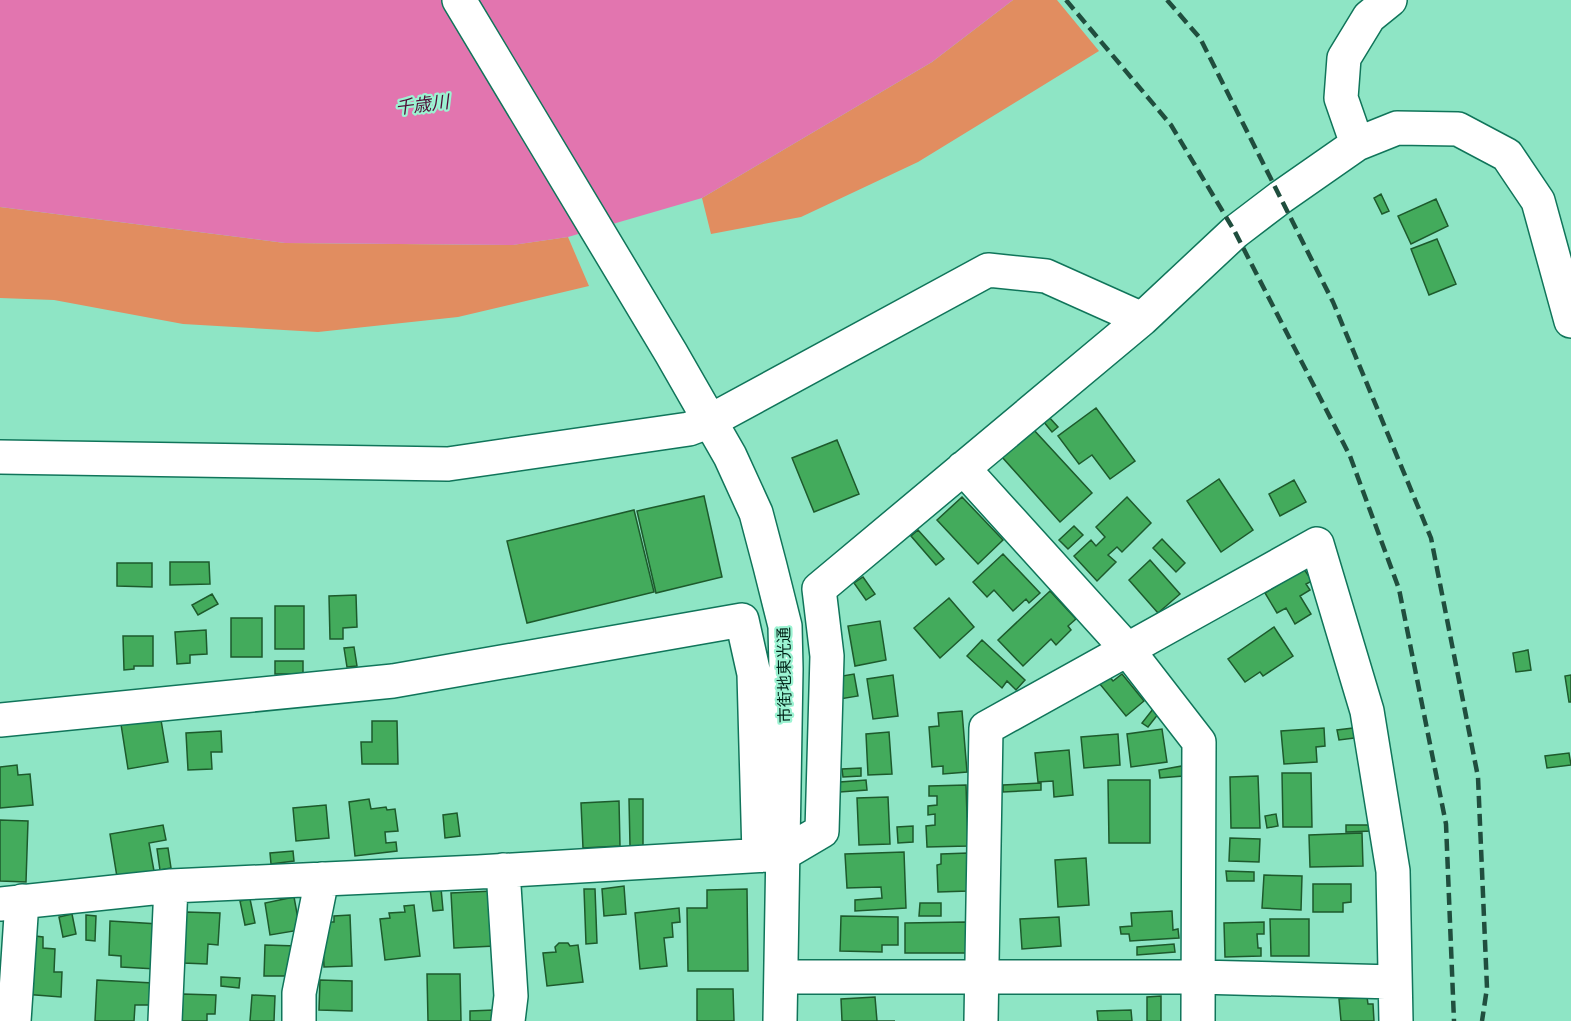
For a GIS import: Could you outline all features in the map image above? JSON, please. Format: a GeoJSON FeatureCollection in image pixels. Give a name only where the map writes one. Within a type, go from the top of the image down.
{"type":"FeatureCollection","features":[{"type":"Feature","properties":{"kind":"street","name":"市街地東光通"},"geometry":{"type":"LineString","coordinates":[[459,0],[671,353],[730,456],[756,513],[785,626],[771,855],[781,977],[780,1021]]}},
{"type":"Feature","properties":{"kind":"street"},"geometry":{"type":"LineString","coordinates":[[1357,144],[1341,98],[1344,58],[1369,17],[1390,0]]}},
{"type":"Feature","properties":{"kind":"street"},"geometry":{"type":"LineString","coordinates":[[14,1021],[11,902],[171,886],[771,855],[822,831],[827,656],[819,589],[1142,319],[1235,232],[1357,144],[1396,128],[1458,129],[1507,155],[1538,201],[1571,321]]}},
{"type":"Feature","properties":{"kind":"street"},"geometry":{"type":"LineString","coordinates":[[0,457],[448,464],[689,429],[710,421],[988,270],[1046,276],[1142,319]]}},
{"type":"Feature","properties":{"kind":"street"},"geometry":{"type":"LineString","coordinates":[[963,468],[1127,649],[1199,742],[1198,1021]]}},
{"type":"Feature","properties":{"kind":"street"},"geometry":{"type":"LineString","coordinates":[[981,1021],[986,728],[1317,544],[1367,711],[1393,871],[1396,1021]]}},
{"type":"Feature","properties":{"kind":"street"},"geometry":{"type":"LineString","coordinates":[[0,720],[393,681],[742,620],[754,674],[771,855]]}},
{"type":"Feature","properties":{"kind":"street"},"geometry":{"type":"LineString","coordinates":[[503,870],[511,996],[508,1021]]}},
{"type":"Feature","properties":{"kind":"street"},"geometry":{"type":"LineString","coordinates":[[298,1021],[299,993],[322,879]]}},
{"type":"Feature","properties":{"kind":"street"},"geometry":{"type":"LineString","coordinates":[[165,1021],[171,886]]}},
{"type":"Feature","properties":{"kind":"street"},"geometry":{"type":"LineString","coordinates":[[781,977],[1198,977],[1395,982]]}},
{"type":"Feature","properties":{"kind":"shaded area"},"geometry":{"type":"Polygon","coordinates":[[[1013,0],[1057,0],[1099,51],[918,162],[801,217],[711,234],[702,198],[932,62],[1013,0]]]}},
{"type":"Feature","properties":{"kind":"shaded area"},"geometry":{"type":"Polygon","coordinates":[[[0,207],[285,243],[512,245],[568,237],[589,286],[458,317],[318,332],[183,324],[54,300],[0,298],[0,207]]]}},
{"type":"Feature","properties":{"kind":"water","name":"千歳川"},"geometry":{"type":"Polygon","coordinates":[[[0,0],[1013,0],[932,62],[702,198],[568,237],[513,245],[285,243],[0,207],[0,0]]]}},
{"type":"Feature","properties":{"kind":"building"},"geometry":{"type":"Polygon","coordinates":[[[1381,194],[1389,211],[1382,214],[1374,198],[1381,194]]]}},
{"type":"Feature","properties":{"kind":"building"},"geometry":{"type":"Polygon","coordinates":[[[1436,199],[1448,226],[1411,244],[1398,216],[1436,199]]]}},
{"type":"Feature","properties":{"kind":"building"},"geometry":{"type":"Polygon","coordinates":[[[1437,239],[1456,284],[1429,295],[1411,249],[1437,239]]]}},
{"type":"Feature","properties":{"kind":"building"},"geometry":{"type":"Polygon","coordinates":[[[1096,408],[1135,461],[1110,479],[1092,455],[1079,464],[1058,436],[1096,408]]]}},
{"type":"Feature","properties":{"kind":"building"},"geometry":{"type":"Polygon","coordinates":[[[1048,416],[1058,427],[1052,432],[1043,421],[1048,416]]]}},
{"type":"Feature","properties":{"kind":"building"},"geometry":{"type":"Polygon","coordinates":[[[1033,429],[1092,493],[1060,522],[1002,457],[1033,429]]]}},
{"type":"Feature","properties":{"kind":"building"},"geometry":{"type":"Polygon","coordinates":[[[837,440],[859,494],[814,512],[792,458],[837,440]]]}},
{"type":"Feature","properties":{"kind":"building"},"geometry":{"type":"Polygon","coordinates":[[[1219,479],[1253,530],[1221,552],[1187,501],[1219,479]]]}},
{"type":"Feature","properties":{"kind":"building"},"geometry":{"type":"Polygon","coordinates":[[[1294,480],[1306,502],[1280,516],[1269,494],[1294,480]]]}},
{"type":"Feature","properties":{"kind":"building"},"geometry":{"type":"Polygon","coordinates":[[[704,496],[722,577],[656,593],[637,511],[704,496]]]}},
{"type":"Feature","properties":{"kind":"building"},"geometry":{"type":"Polygon","coordinates":[[[962,497],[1003,540],[978,564],[937,520],[962,497]]]}},
{"type":"Feature","properties":{"kind":"building"},"geometry":{"type":"Polygon","coordinates":[[[1127,497],[1151,523],[1122,552],[1117,547],[1108,555],[1116,562],[1097,581],[1074,556],[1091,540],[1096,546],[1105,537],[1096,527],[1127,497]]]}},
{"type":"Feature","properties":{"kind":"building"},"geometry":{"type":"Polygon","coordinates":[[[634,510],[654,592],[527,623],[507,541],[634,510]]]}},
{"type":"Feature","properties":{"kind":"building"},"geometry":{"type":"Polygon","coordinates":[[[1074,526],[1083,535],[1068,549],[1059,540],[1074,526]]]}},
{"type":"Feature","properties":{"kind":"building"},"geometry":{"type":"Polygon","coordinates":[[[918,530],[944,559],[936,565],[911,536],[918,530]]]}},
{"type":"Feature","properties":{"kind":"building"},"geometry":{"type":"Polygon","coordinates":[[[1162,539],[1185,563],[1176,572],[1153,548],[1162,539]]]}},
{"type":"Feature","properties":{"kind":"building"},"geometry":{"type":"Polygon","coordinates":[[[1003,554],[1040,593],[1029,603],[1026,599],[1013,611],[994,590],[987,597],[973,582],[1003,554]]]}},
{"type":"Feature","properties":{"kind":"building"},"geometry":{"type":"Polygon","coordinates":[[[1150,560],[1180,594],[1158,613],[1129,580],[1150,560]]]}},
{"type":"Feature","properties":{"kind":"building"},"geometry":{"type":"Polygon","coordinates":[[[170,562],[209,562],[210,584],[170,585],[170,562]]]}},
{"type":"Feature","properties":{"kind":"building"},"geometry":{"type":"Polygon","coordinates":[[[117,563],[152,563],[152,587],[117,586],[117,563]]]}},
{"type":"Feature","properties":{"kind":"building"},"geometry":{"type":"Polygon","coordinates":[[[1304,569],[1312,581],[1306,584],[1310,590],[1300,596],[1311,614],[1295,624],[1286,608],[1277,613],[1265,593],[1304,569]]]}},
{"type":"Feature","properties":{"kind":"building"},"geometry":{"type":"Polygon","coordinates":[[[863,577],[875,594],[866,600],[854,583],[863,577]]]}},
{"type":"Feature","properties":{"kind":"building"},"geometry":{"type":"Polygon","coordinates":[[[1050,591],[1076,619],[1068,626],[1071,630],[1056,645],[1051,639],[1023,666],[998,640],[1050,591]]]}},
{"type":"Feature","properties":{"kind":"building"},"geometry":{"type":"Polygon","coordinates":[[[212,594],[218,604],[198,615],[192,605],[212,594]]]}},
{"type":"Feature","properties":{"kind":"building"},"geometry":{"type":"Polygon","coordinates":[[[356,595],[357,627],[343,628],[343,639],[330,639],[329,596],[356,595]]]}},
{"type":"Feature","properties":{"kind":"building"},"geometry":{"type":"Polygon","coordinates":[[[949,598],[974,627],[940,658],[914,628],[949,598]]]}},
{"type":"Feature","properties":{"kind":"building"},"geometry":{"type":"Polygon","coordinates":[[[275,606],[304,606],[304,649],[275,649],[275,606]]]}},
{"type":"Feature","properties":{"kind":"building"},"geometry":{"type":"Polygon","coordinates":[[[231,618],[262,618],[262,657],[231,657],[231,618]]]}},
{"type":"Feature","properties":{"kind":"building"},"geometry":{"type":"Polygon","coordinates":[[[880,621],[886,660],[855,666],[848,626],[880,621]]]}},
{"type":"Feature","properties":{"kind":"building"},"geometry":{"type":"Polygon","coordinates":[[[1274,627],[1293,656],[1263,676],[1260,672],[1245,682],[1228,659],[1274,627]]]}},
{"type":"Feature","properties":{"kind":"building"},"geometry":{"type":"Polygon","coordinates":[[[206,630],[207,654],[190,655],[190,663],[177,664],[175,632],[206,630]]]}},
{"type":"Feature","properties":{"kind":"building"},"geometry":{"type":"Polygon","coordinates":[[[123,636],[153,636],[153,666],[134,666],[134,669],[124,670],[123,636]]]}},
{"type":"Feature","properties":{"kind":"building"},"geometry":{"type":"Polygon","coordinates":[[[982,640],[1025,680],[1016,690],[1007,681],[1002,688],[967,656],[982,640]]]}},
{"type":"Feature","properties":{"kind":"building"},"geometry":{"type":"Polygon","coordinates":[[[354,647],[357,666],[347,667],[344,648],[354,647]]]}},
{"type":"Feature","properties":{"kind":"building"},"geometry":{"type":"Polygon","coordinates":[[[1528,650],[1531,670],[1516,672],[1513,653],[1528,650]]]}},
{"type":"Feature","properties":{"kind":"building"},"geometry":{"type":"Polygon","coordinates":[[[275,661],[303,661],[303,674],[275,674],[275,661]]]}},
{"type":"Feature","properties":{"kind":"building"},"geometry":{"type":"Polygon","coordinates":[[[854,674],[858,696],[840,699],[836,677],[854,674]]]}},
{"type":"Feature","properties":{"kind":"building"},"geometry":{"type":"Polygon","coordinates":[[[1122,674],[1144,701],[1126,716],[1099,683],[1109,676],[1113,681],[1122,674]]]}},
{"type":"Feature","properties":{"kind":"building"},"geometry":{"type":"Polygon","coordinates":[[[893,675],[898,716],[873,719],[867,679],[893,675]]]}},
{"type":"Feature","properties":{"kind":"building"},"geometry":{"type":"Polygon","coordinates":[[[1571,675],[1571,702],[1569,702],[1565,676],[1571,675]]]}},
{"type":"Feature","properties":{"kind":"building"},"geometry":{"type":"Polygon","coordinates":[[[1153,709],[1159,713],[1148,727],[1142,723],[1153,709]]]}},
{"type":"Feature","properties":{"kind":"building"},"geometry":{"type":"Polygon","coordinates":[[[962,711],[967,772],[943,774],[943,766],[932,767],[929,727],[939,726],[938,713],[962,711]]]}},
{"type":"Feature","properties":{"kind":"building"},"geometry":{"type":"Polygon","coordinates":[[[140,715],[142,723],[161,720],[168,762],[128,769],[120,718],[140,715]]]}},
{"type":"Feature","properties":{"kind":"building"},"geometry":{"type":"Polygon","coordinates":[[[372,721],[397,721],[398,764],[362,764],[361,742],[372,742],[372,721]]]}},
{"type":"Feature","properties":{"kind":"building"},"geometry":{"type":"Polygon","coordinates":[[[1361,727],[1362,737],[1339,740],[1337,730],[1361,727]]]}},
{"type":"Feature","properties":{"kind":"building"},"geometry":{"type":"Polygon","coordinates":[[[1324,728],[1325,746],[1316,747],[1317,762],[1284,764],[1281,731],[1324,728]]]}},
{"type":"Feature","properties":{"kind":"building"},"geometry":{"type":"Polygon","coordinates":[[[1162,729],[1167,762],[1131,767],[1127,734],[1162,729]]]}},
{"type":"Feature","properties":{"kind":"building"},"geometry":{"type":"Polygon","coordinates":[[[221,731],[222,752],[211,752],[212,769],[188,770],[186,733],[221,731]]]}},
{"type":"Feature","properties":{"kind":"building"},"geometry":{"type":"Polygon","coordinates":[[[889,732],[892,774],[868,775],[866,734],[889,732]]]}},
{"type":"Feature","properties":{"kind":"building"},"geometry":{"type":"Polygon","coordinates":[[[1118,734],[1120,765],[1084,768],[1081,737],[1118,734]]]}},
{"type":"Feature","properties":{"kind":"building"},"geometry":{"type":"Polygon","coordinates":[[[1069,750],[1073,795],[1054,797],[1053,781],[1038,782],[1035,753],[1069,750]]]}},
{"type":"Feature","properties":{"kind":"building"},"geometry":{"type":"Polygon","coordinates":[[[1569,753],[1571,765],[1547,768],[1545,756],[1569,753]]]}},
{"type":"Feature","properties":{"kind":"building"},"geometry":{"type":"Polygon","coordinates":[[[17,765],[18,775],[30,774],[33,805],[0,808],[0,767],[17,765]]]}},
{"type":"Feature","properties":{"kind":"building"},"geometry":{"type":"Polygon","coordinates":[[[1182,766],[1183,776],[1160,778],[1159,770],[1182,766]]]}},
{"type":"Feature","properties":{"kind":"building"},"geometry":{"type":"Polygon","coordinates":[[[861,768],[861,776],[843,777],[842,769],[861,768]]]}},
{"type":"Feature","properties":{"kind":"building"},"geometry":{"type":"Polygon","coordinates":[[[1282,773],[1311,773],[1312,827],[1283,827],[1282,773]]]}},
{"type":"Feature","properties":{"kind":"building"},"geometry":{"type":"Polygon","coordinates":[[[1258,776],[1260,828],[1231,828],[1230,777],[1258,776]]]}},
{"type":"Feature","properties":{"kind":"building"},"geometry":{"type":"Polygon","coordinates":[[[866,780],[867,790],[840,792],[840,782],[866,780]]]}},
{"type":"Feature","properties":{"kind":"building"},"geometry":{"type":"Polygon","coordinates":[[[1108,780],[1150,780],[1150,843],[1109,843],[1108,780]]]}},
{"type":"Feature","properties":{"kind":"building"},"geometry":{"type":"Polygon","coordinates":[[[1041,783],[1041,790],[1003,792],[1003,785],[1041,783]]]}},
{"type":"Feature","properties":{"kind":"building"},"geometry":{"type":"Polygon","coordinates":[[[966,785],[968,846],[927,847],[926,826],[935,825],[935,814],[928,815],[928,806],[937,805],[937,796],[929,796],[929,786],[966,785]]]}},
{"type":"Feature","properties":{"kind":"building"},"geometry":{"type":"Polygon","coordinates":[[[888,797],[890,844],[859,845],[857,798],[888,797]]]}},
{"type":"Feature","properties":{"kind":"building"},"geometry":{"type":"Polygon","coordinates":[[[369,799],[371,809],[386,807],[387,810],[395,809],[398,831],[385,832],[386,843],[396,842],[397,851],[355,856],[349,802],[369,799]]]}},
{"type":"Feature","properties":{"kind":"building"},"geometry":{"type":"Polygon","coordinates":[[[629,799],[643,799],[643,846],[630,846],[629,799]]]}},
{"type":"Feature","properties":{"kind":"building"},"geometry":{"type":"Polygon","coordinates":[[[619,801],[620,846],[583,848],[581,803],[619,801]]]}},
{"type":"Feature","properties":{"kind":"building"},"geometry":{"type":"Polygon","coordinates":[[[326,805],[329,838],[296,841],[293,808],[326,805]]]}},
{"type":"Feature","properties":{"kind":"building"},"geometry":{"type":"Polygon","coordinates":[[[457,813],[460,836],[445,838],[443,815],[457,813]]]}},
{"type":"Feature","properties":{"kind":"building"},"geometry":{"type":"Polygon","coordinates":[[[1276,814],[1278,826],[1267,828],[1265,816],[1276,814]]]}},
{"type":"Feature","properties":{"kind":"building"},"geometry":{"type":"Polygon","coordinates":[[[0,820],[28,821],[26,882],[0,881],[0,820]]]}},
{"type":"Feature","properties":{"kind":"building"},"geometry":{"type":"Polygon","coordinates":[[[163,825],[166,840],[149,843],[154,871],[117,877],[110,834],[163,825]]]}},
{"type":"Feature","properties":{"kind":"building"},"geometry":{"type":"Polygon","coordinates":[[[1346,825],[1372,825],[1372,831],[1346,832],[1346,825]]]}},
{"type":"Feature","properties":{"kind":"building"},"geometry":{"type":"Polygon","coordinates":[[[913,826],[913,842],[898,843],[897,827],[913,826]]]}},
{"type":"Feature","properties":{"kind":"building"},"geometry":{"type":"Polygon","coordinates":[[[1362,833],[1363,866],[1310,867],[1309,835],[1362,833]]]}},
{"type":"Feature","properties":{"kind":"building"},"geometry":{"type":"Polygon","coordinates":[[[1230,838],[1260,839],[1259,862],[1229,861],[1230,838]]]}},
{"type":"Feature","properties":{"kind":"building"},"geometry":{"type":"Polygon","coordinates":[[[168,848],[171,868],[160,870],[157,849],[168,848]]]}},
{"type":"Feature","properties":{"kind":"building"},"geometry":{"type":"Polygon","coordinates":[[[293,851],[294,861],[271,864],[270,853],[293,851]]]}},
{"type":"Feature","properties":{"kind":"building"},"geometry":{"type":"Polygon","coordinates":[[[904,852],[906,908],[855,911],[855,900],[882,898],[881,887],[847,888],[845,854],[904,852]]]}},
{"type":"Feature","properties":{"kind":"building"},"geometry":{"type":"Polygon","coordinates":[[[968,853],[969,891],[938,892],[937,865],[941,864],[941,854],[968,853]]]}},
{"type":"Feature","properties":{"kind":"building"},"geometry":{"type":"Polygon","coordinates":[[[1086,858],[1089,905],[1058,907],[1055,860],[1086,858]]]}},
{"type":"Feature","properties":{"kind":"building"},"geometry":{"type":"Polygon","coordinates":[[[1226,871],[1254,872],[1254,881],[1227,881],[1226,871]]]}},
{"type":"Feature","properties":{"kind":"building"},"geometry":{"type":"Polygon","coordinates":[[[1264,875],[1302,876],[1301,910],[1262,908],[1264,875]]]}},
{"type":"Feature","properties":{"kind":"building"},"geometry":{"type":"Polygon","coordinates":[[[1313,884],[1351,884],[1351,902],[1343,903],[1343,912],[1313,912],[1313,884]]]}},
{"type":"Feature","properties":{"kind":"building"},"geometry":{"type":"Polygon","coordinates":[[[624,886],[626,914],[604,916],[602,889],[624,886]]]}},
{"type":"Feature","properties":{"kind":"building"},"geometry":{"type":"Polygon","coordinates":[[[441,888],[443,910],[433,911],[430,889],[441,888]]]}},
{"type":"Feature","properties":{"kind":"building"},"geometry":{"type":"Polygon","coordinates":[[[584,889],[595,889],[597,943],[586,944],[584,889]]]}},
{"type":"Feature","properties":{"kind":"building"},"geometry":{"type":"Polygon","coordinates":[[[747,889],[748,971],[688,971],[687,908],[707,908],[707,890],[747,889]]]}},
{"type":"Feature","properties":{"kind":"building"},"geometry":{"type":"Polygon","coordinates":[[[493,891],[495,946],[454,948],[451,893],[493,891]]]}},
{"type":"Feature","properties":{"kind":"building"},"geometry":{"type":"Polygon","coordinates":[[[294,897],[300,930],[270,935],[265,903],[294,897]]]}},
{"type":"Feature","properties":{"kind":"building"},"geometry":{"type":"Polygon","coordinates":[[[250,899],[255,923],[245,925],[240,901],[250,899]]]}},
{"type":"Feature","properties":{"kind":"building"},"geometry":{"type":"Polygon","coordinates":[[[920,903],[941,903],[941,916],[919,916],[920,903]]]}},
{"type":"Feature","properties":{"kind":"building"},"geometry":{"type":"Polygon","coordinates":[[[414,905],[420,956],[385,960],[380,919],[390,918],[389,913],[405,912],[404,906],[414,905]]]}},
{"type":"Feature","properties":{"kind":"building"},"geometry":{"type":"Polygon","coordinates":[[[679,908],[680,922],[672,923],[673,937],[664,938],[667,966],[640,969],[635,913],[679,908]]]}},
{"type":"Feature","properties":{"kind":"building"},"geometry":{"type":"Polygon","coordinates":[[[1172,911],[1173,930],[1178,929],[1179,938],[1130,941],[1129,934],[1121,934],[1120,927],[1132,926],[1131,913],[1172,911]]]}},
{"type":"Feature","properties":{"kind":"building"},"geometry":{"type":"Polygon","coordinates":[[[186,912],[220,913],[218,945],[208,944],[207,964],[183,963],[186,912]]]}},
{"type":"Feature","properties":{"kind":"building"},"geometry":{"type":"Polygon","coordinates":[[[72,914],[76,934],[63,937],[59,917],[72,914]]]}},
{"type":"Feature","properties":{"kind":"building"},"geometry":{"type":"Polygon","coordinates":[[[86,915],[96,916],[95,941],[86,940],[86,915]]]}},
{"type":"Feature","properties":{"kind":"building"},"geometry":{"type":"Polygon","coordinates":[[[350,915],[352,966],[324,967],[322,922],[334,922],[334,916],[350,915]]]}},
{"type":"Feature","properties":{"kind":"building"},"geometry":{"type":"Polygon","coordinates":[[[841,916],[898,917],[898,945],[882,945],[882,952],[840,951],[841,916]]]}},
{"type":"Feature","properties":{"kind":"building"},"geometry":{"type":"Polygon","coordinates":[[[1059,917],[1061,946],[1022,949],[1020,919],[1059,917]]]}},
{"type":"Feature","properties":{"kind":"building"},"geometry":{"type":"Polygon","coordinates":[[[1270,919],[1309,919],[1309,956],[1271,956],[1270,919]]]}},
{"type":"Feature","properties":{"kind":"building"},"geometry":{"type":"Polygon","coordinates":[[[110,921],[159,924],[156,969],[121,967],[121,956],[109,955],[110,921]]]}},
{"type":"Feature","properties":{"kind":"building"},"geometry":{"type":"Polygon","coordinates":[[[966,922],[966,953],[905,953],[905,923],[966,922]]]}},
{"type":"Feature","properties":{"kind":"building"},"geometry":{"type":"Polygon","coordinates":[[[1264,922],[1264,934],[1257,934],[1261,956],[1225,957],[1224,923],[1264,922]]]}},
{"type":"Feature","properties":{"kind":"building"},"geometry":{"type":"Polygon","coordinates":[[[27,935],[43,937],[43,948],[55,949],[54,972],[62,972],[61,997],[23,994],[27,935]]]}},
{"type":"Feature","properties":{"kind":"building"},"geometry":{"type":"Polygon","coordinates":[[[559,943],[568,943],[570,946],[578,945],[583,982],[547,986],[543,953],[556,952],[555,947],[559,943]]]}},
{"type":"Feature","properties":{"kind":"building"},"geometry":{"type":"Polygon","coordinates":[[[1174,944],[1175,952],[1137,955],[1137,947],[1174,944]]]}},
{"type":"Feature","properties":{"kind":"building"},"geometry":{"type":"Polygon","coordinates":[[[265,945],[297,946],[293,976],[264,976],[265,945]]]}},
{"type":"Feature","properties":{"kind":"building"},"geometry":{"type":"Polygon","coordinates":[[[427,974],[460,974],[461,1021],[428,1021],[427,974]]]}},
{"type":"Feature","properties":{"kind":"building"},"geometry":{"type":"Polygon","coordinates":[[[221,977],[240,978],[239,988],[221,986],[221,977]]]}},
{"type":"Feature","properties":{"kind":"building"},"geometry":{"type":"Polygon","coordinates":[[[97,980],[153,983],[151,1005],[135,1005],[134,1021],[95,1021],[97,980]]]}},
{"type":"Feature","properties":{"kind":"building"},"geometry":{"type":"Polygon","coordinates":[[[320,980],[352,981],[352,1011],[319,1010],[320,980]]]}},
{"type":"Feature","properties":{"kind":"building"},"geometry":{"type":"Polygon","coordinates":[[[697,989],[733,989],[734,1021],[697,1021],[697,989]]]}},
{"type":"Feature","properties":{"kind":"building"},"geometry":{"type":"Polygon","coordinates":[[[182,994],[216,995],[215,1014],[207,1014],[207,1021],[181,1021],[182,994]]]}},
{"type":"Feature","properties":{"kind":"building"},"geometry":{"type":"Polygon","coordinates":[[[252,995],[275,996],[274,1021],[250,1021],[252,995]]]}},
{"type":"Feature","properties":{"kind":"building"},"geometry":{"type":"Polygon","coordinates":[[[1161,996],[1161,1021],[1147,1021],[1147,997],[1161,996]]]}},
{"type":"Feature","properties":{"kind":"building"},"geometry":{"type":"Polygon","coordinates":[[[875,997],[877,1021],[842,1021],[841,999],[875,997]]]}},
{"type":"Feature","properties":{"kind":"building"},"geometry":{"type":"Polygon","coordinates":[[[1367,997],[1368,1004],[1373,1004],[1374,1021],[1341,1021],[1339,999],[1367,997]]]}},
{"type":"Feature","properties":{"kind":"building"},"geometry":{"type":"Polygon","coordinates":[[[494,1010],[495,1021],[470,1021],[470,1011],[494,1010]]]}},
{"type":"Feature","properties":{"kind":"building"},"geometry":{"type":"Polygon","coordinates":[[[1131,1010],[1132,1021],[1098,1021],[1097,1011],[1131,1010]]]}},
{"type":"Feature","properties":{"kind":"railway"},"geometry":{"type":"LineString","coordinates":[[1066,0],[1171,125],[1235,232],[1350,456],[1399,589],[1446,824],[1454,1021]]}},
{"type":"Feature","properties":{"kind":"railway"},"geometry":{"type":"LineString","coordinates":[[1167,0],[1200,38],[1333,302],[1431,538],[1478,777],[1487,988],[1482,1021]]}}]}
